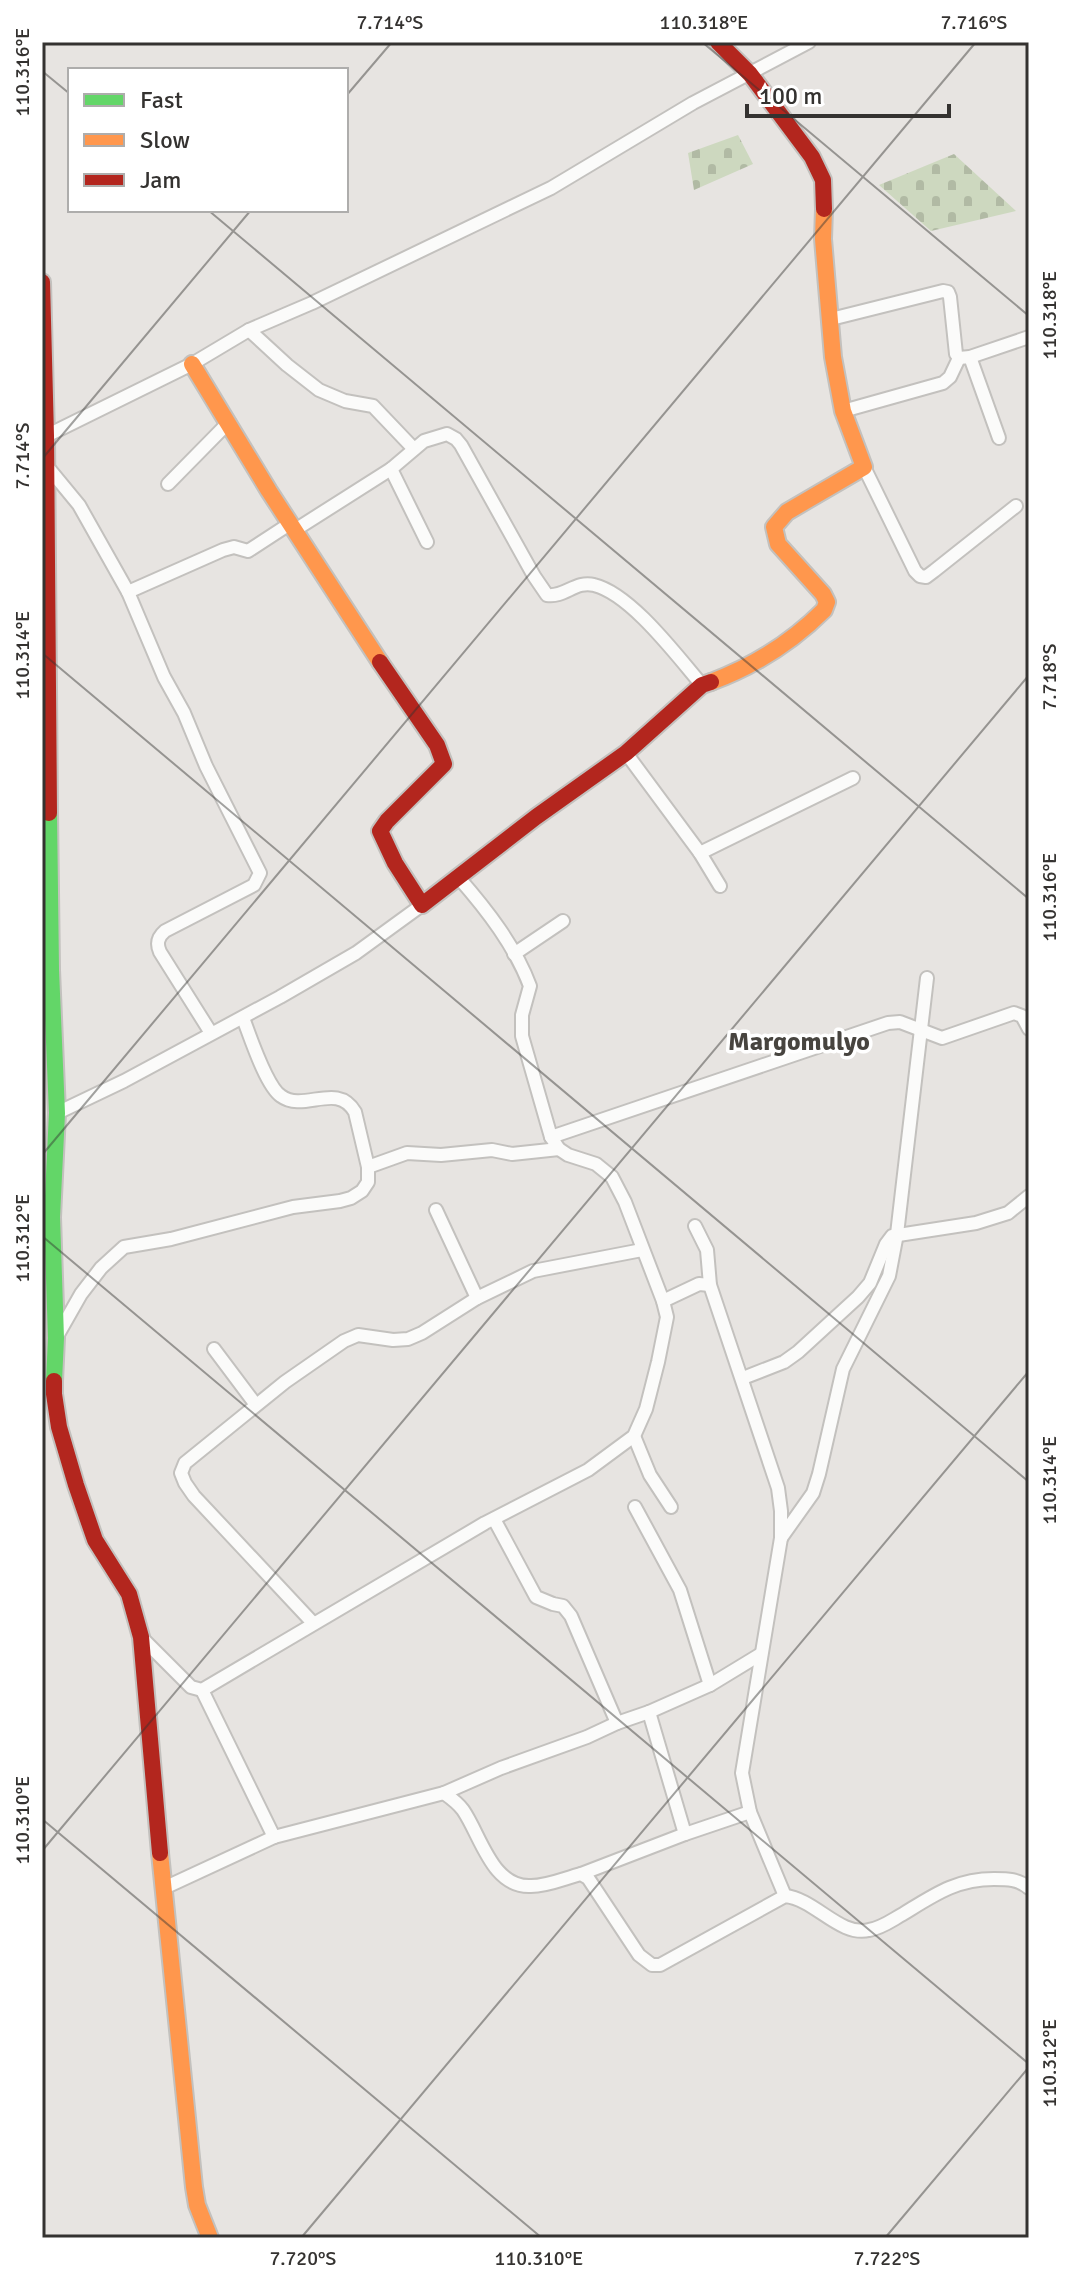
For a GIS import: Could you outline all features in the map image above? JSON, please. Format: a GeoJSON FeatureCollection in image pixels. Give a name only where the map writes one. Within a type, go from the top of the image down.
{"type":"FeatureCollection","features":[{"type":"Feature","properties":{"kind":"street"},"geometry":{"type":"LineString","coordinates":[[718,42],[750,74],[812,157],[823,180],[824,253],[833,357],[843,411],[864,467],[915,571],[926,577],[1016,506]]}},
{"type":"Feature","properties":{"kind":"street"},"geometry":{"type":"LineString","coordinates":[[46,436],[192,364],[249,330],[551,188],[693,103],[809,42]]}},
{"type":"Feature","properties":{"kind":"street"},"geometry":{"type":"LineString","coordinates":[[42,282],[51,970],[57,1113],[52,1217],[56,1338],[54,1394],[71,1471],[95,1540],[129,1594],[141,1637],[194,2187],[197,2205],[210,2238]]}},
{"type":"Feature","properties":{"kind":"street"},"geometry":{"type":"LineString","coordinates":[[831,319],[948,292],[956,354],[964,358],[999,438]]}},
{"type":"Feature","properties":{"kind":"street"},"geometry":{"type":"LineString","coordinates":[[249,330],[319,390],[345,401],[373,406],[414,449]]}},
{"type":"Feature","properties":{"kind":"street"},"geometry":{"type":"LineString","coordinates":[[843,411],[943,383],[964,358],[1029,337]]}},
{"type":"Feature","properties":{"kind":"street"},"geometry":{"type":"LineString","coordinates":[[192,364],[372,651],[442,756],[444,764],[439,771],[380,831],[395,863],[422,905]]}},
{"type":"Feature","properties":{"kind":"street"},"geometry":{"type":"LineString","coordinates":[[168,484],[229,422]]}},
{"type":"Feature","properties":{"kind":"street"},"geometry":{"type":"LineString","coordinates":[[128,592],[231,547],[248,551],[391,469],[424,441],[447,434],[461,445],[547,595],[553,596],[578,585],[594,585],[625,600],[702,685]]}},
{"type":"Feature","properties":{"kind":"street"},"geometry":{"type":"LineString","coordinates":[[46,465],[79,505],[128,592],[164,677],[260,873],[254,885],[165,931],[158,939],[160,952],[211,1033]]}},
{"type":"Feature","properties":{"kind":"street"},"geometry":{"type":"LineString","coordinates":[[57,1113],[243,1018],[356,953],[626,753],[702,685],[778,650],[802,632],[824,610],[827,602],[778,544],[774,527],[787,512],[864,467]]}},
{"type":"Feature","properties":{"kind":"street"},"geometry":{"type":"LineString","coordinates":[[391,469],[427,542]]}},
{"type":"Feature","properties":{"kind":"street"},"geometry":{"type":"LineString","coordinates":[[626,753],[700,853],[720,886]]}},
{"type":"Feature","properties":{"kind":"street"},"geometry":{"type":"LineString","coordinates":[[700,853],[853,778]]}},
{"type":"Feature","properties":{"kind":"street"},"geometry":{"type":"LineString","coordinates":[[141,1637],[191,1687],[202,1690],[494,1519],[588,1470],[634,1436],[646,1409],[667,1317],[663,1301],[625,1202],[612,1177],[596,1164],[568,1155],[559,1149],[551,1137],[522,1036],[522,1015],[530,986],[486,910],[459,878]]}},
{"type":"Feature","properties":{"kind":"street"},"geometry":{"type":"LineString","coordinates":[[514,954],[563,921]]}},
{"type":"Feature","properties":{"kind":"street"},"geometry":{"type":"LineString","coordinates":[[781,1538],[813,1493],[843,1369],[889,1276],[897,1234],[927,978]]}},
{"type":"Feature","properties":{"kind":"street"},"geometry":{"type":"LineString","coordinates":[[551,1137],[888,1023],[900,1022],[942,1038],[1014,1013],[1022,1016],[1029,1029]]}},
{"type":"Feature","properties":{"kind":"street"},"geometry":{"type":"LineString","coordinates":[[56,1338],[81,1294],[101,1268],[124,1247],[171,1239],[293,1207],[351,1198],[362,1191],[368,1182],[368,1167],[351,1105],[344,1099],[300,1101],[284,1099],[276,1093],[243,1018]]}},
{"type":"Feature","properties":{"kind":"street"},"geometry":{"type":"LineString","coordinates":[[368,1167],[407,1153],[441,1155],[492,1150],[512,1154],[559,1149]]}},
{"type":"Feature","properties":{"kind":"street"},"geometry":{"type":"LineString","coordinates":[[743,1378],[784,1362],[858,1297],[870,1283],[889,1239],[897,1234],[976,1223],[1008,1213],[1029,1196]]}},
{"type":"Feature","properties":{"kind":"street"},"geometry":{"type":"LineString","coordinates":[[436,1210],[477,1298]]}},
{"type":"Feature","properties":{"kind":"street"},"geometry":{"type":"LineString","coordinates":[[695,1226],[707,1250],[710,1285],[778,1488],[781,1538],[742,1773],[750,1812],[785,1896]]}},
{"type":"Feature","properties":{"kind":"street"},"geometry":{"type":"LineString","coordinates":[[313,1623],[194,1496],[181,1473],[185,1463],[256,1405],[344,1341],[358,1335],[408,1339],[477,1298],[533,1271],[642,1250]]}},
{"type":"Feature","properties":{"kind":"street"},"geometry":{"type":"LineString","coordinates":[[663,1301],[699,1284],[710,1285]]}},
{"type":"Feature","properties":{"kind":"street"},"geometry":{"type":"LineString","coordinates":[[214,1349],[256,1405]]}},
{"type":"Feature","properties":{"kind":"street"},"geometry":{"type":"LineString","coordinates":[[634,1436],[650,1475],[671,1507]]}},
{"type":"Feature","properties":{"kind":"street"},"geometry":{"type":"LineString","coordinates":[[635,1507],[680,1590],[710,1685]]}},
{"type":"Feature","properties":{"kind":"street"},"geometry":{"type":"LineString","coordinates":[[494,1519],[536,1597],[563,1606],[571,1616],[617,1723]]}},
{"type":"Feature","properties":{"kind":"street"},"geometry":{"type":"LineString","coordinates":[[164,1888],[274,1837],[444,1793],[501,1768],[587,1737],[710,1685],[761,1654]]}},
{"type":"Feature","properties":{"kind":"street"},"geometry":{"type":"LineString","coordinates":[[202,1690],[274,1837]]}},
{"type":"Feature","properties":{"kind":"street"},"geometry":{"type":"LineString","coordinates":[[649,1712],[685,1834]]}},
{"type":"Feature","properties":{"kind":"street"},"geometry":{"type":"LineString","coordinates":[[444,1793],[463,1810],[495,1868],[517,1884],[528,1887],[581,1874],[750,1812]]}},
{"type":"Feature","properties":{"kind":"street"},"geometry":{"type":"LineString","coordinates":[[581,1874],[592,1883],[639,1955],[652,1965],[660,1965],[785,1896],[804,1901],[853,1931],[866,1931],[880,1927],[965,1881],[1014,1879],[1029,1888]]}},
{"type":"Feature","properties":{"kind":"green space"},"geometry":{"type":"Polygon","coordinates":[[[738,135],[753,164],[694,190],[688,153],[738,135]]]}},
{"type":"Feature","properties":{"kind":"green space"},"geometry":{"type":"Polygon","coordinates":[[[954,154],[1016,211],[931,231],[879,185],[954,154]]]}},
{"type":"Feature","properties":{"kind":"traffic: fast"},"geometry":{"type":"LineString","coordinates":[[49,813],[57,1113],[52,1217],[56,1338],[54,1381]]}},
{"type":"Feature","properties":{"kind":"traffic: slow"},"geometry":{"type":"LineString","coordinates":[[711,682],[771,652],[824,610],[827,602],[823,594],[778,544],[774,527],[787,512],[864,467],[843,411],[833,357],[823,239],[824,209]]}},
{"type":"Feature","properties":{"kind":"traffic: slow"},"geometry":{"type":"LineString","coordinates":[[192,364],[269,491],[380,662]]}},
{"type":"Feature","properties":{"kind":"traffic: slow"},"geometry":{"type":"LineString","coordinates":[[160,1853],[194,2187],[197,2205],[210,2238]]}},
{"type":"Feature","properties":{"kind":"traffic: jam"},"geometry":{"type":"LineString","coordinates":[[718,42],[750,74],[812,157],[823,180],[824,209]]}},
{"type":"Feature","properties":{"kind":"traffic: jam"},"geometry":{"type":"LineString","coordinates":[[42,282],[49,813]]}},
{"type":"Feature","properties":{"kind":"traffic: jam"},"geometry":{"type":"LineString","coordinates":[[380,662],[437,745],[444,764],[380,831],[395,863],[422,905],[536,817],[626,753],[702,685],[711,682]]}},
{"type":"Feature","properties":{"kind":"traffic: jam"},"geometry":{"type":"LineString","coordinates":[[54,1381],[59,1427],[76,1485],[95,1540],[129,1594],[141,1637],[160,1853]]}},
{"type":"Feature","properties":{"kind":"district","name":"Margomulyo"},"geometry":{"type":"Point","coordinates":[799,1041]}}]}
